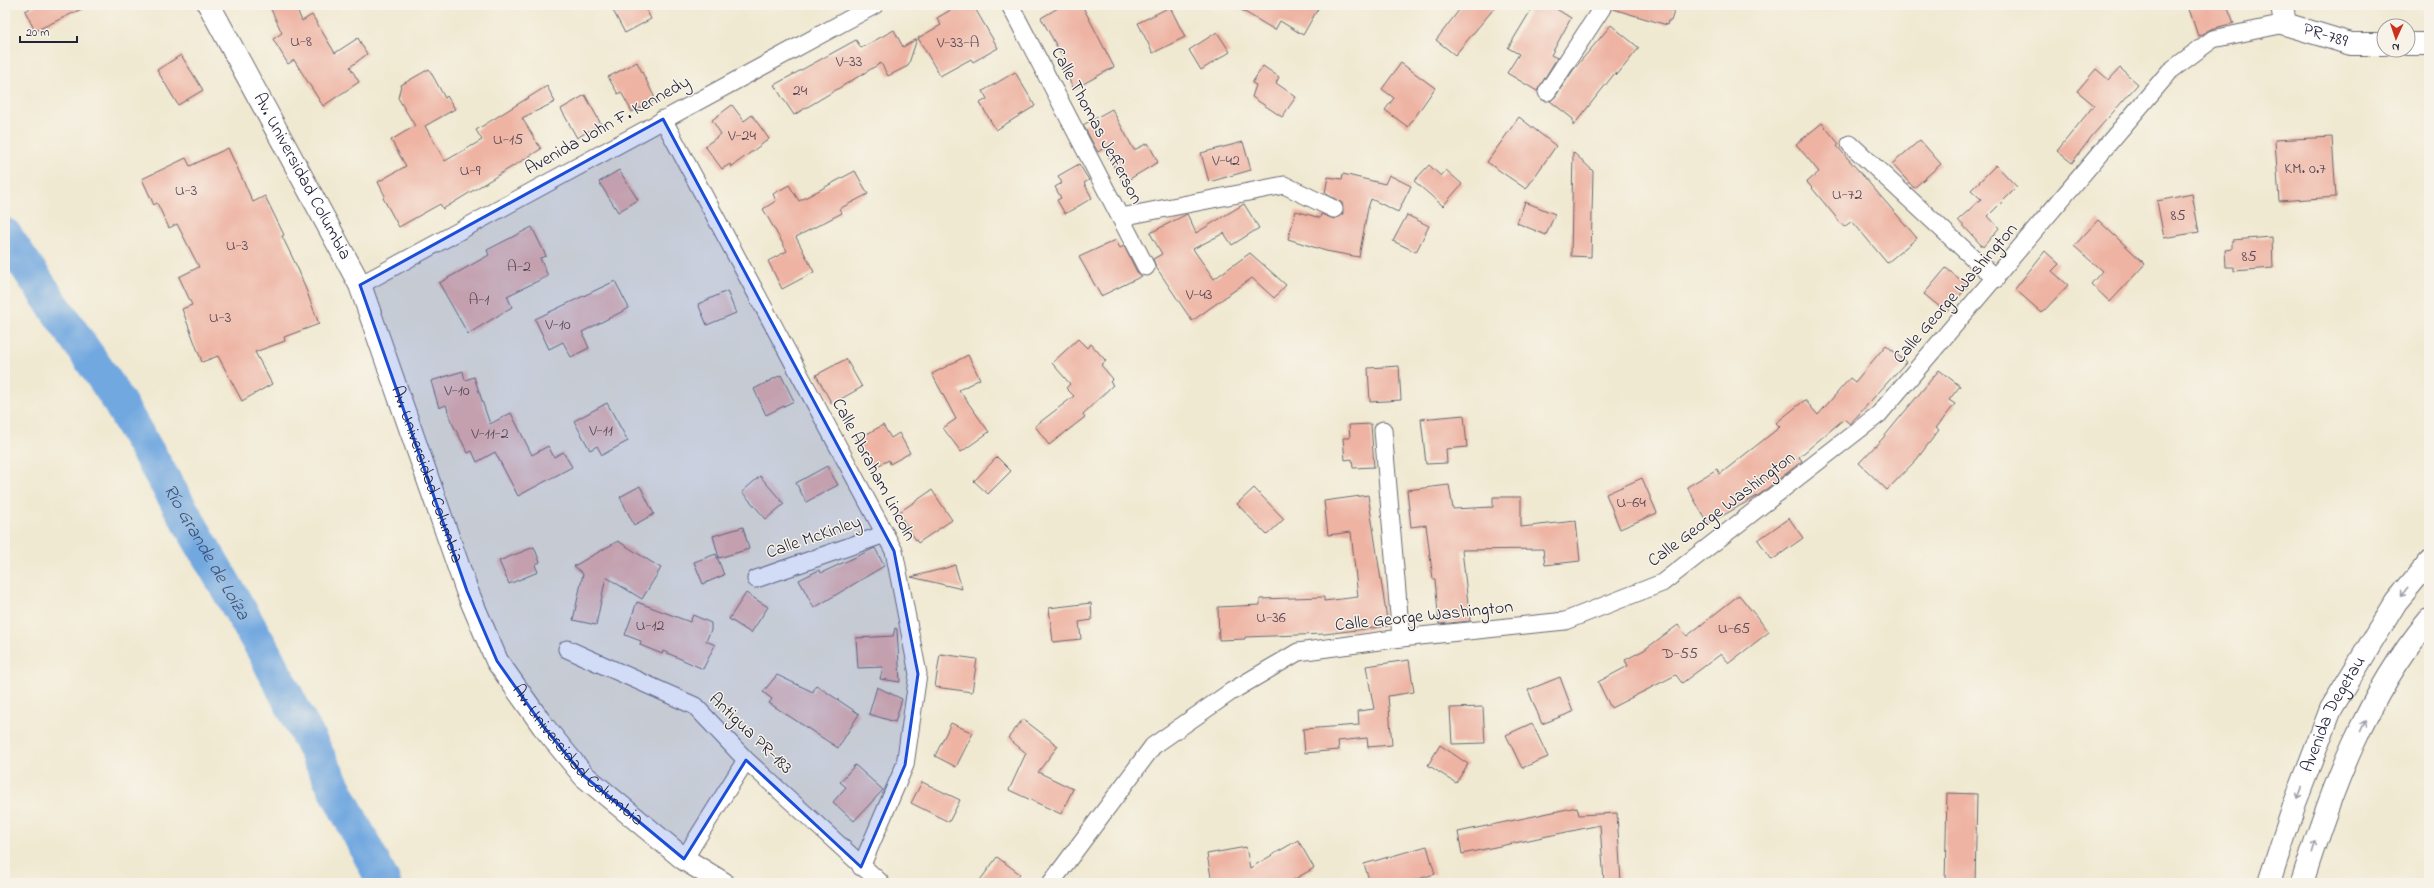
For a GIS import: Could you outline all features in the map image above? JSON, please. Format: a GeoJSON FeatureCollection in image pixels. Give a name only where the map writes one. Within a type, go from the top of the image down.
{"type":"FeatureCollection","features":[{"type":"Feature","properties":{"kind":"main road","name":"Av. Universidad Columbia"},"geometry":{"type":"LineString","coordinates":[[209,5],[360,285],[467,591],[497,661],[543,726],[584,776],[684,859],[722,883]]}},
{"type":"Feature","properties":{"kind":"main road","name":"PR-789"},"geometry":{"type":"LineString","coordinates":[[2283,14],[2351,44],[2376,44]]}},
{"type":"Feature","properties":{"kind":"main road"},"geometry":{"type":"LineString","coordinates":[[2416,44],[2429,44]]}},
{"type":"Feature","properties":{"kind":"main road","name":"Avenida Degetau"},"geometry":{"type":"LineString","coordinates":[[2269,883],[2295,803],[2331,709],[2396,602],[2429,562]]}},
{"type":"Feature","properties":{"kind":"main road","name":"Avenida Degetau"},"geometry":{"type":"LineString","coordinates":[[2302,883],[2326,806],[2372,705],[2429,620]]}},
{"type":"Feature","properties":{"kind":"street","name":"Avenida John F. Kennedy"},"geometry":{"type":"LineString","coordinates":[[360,285],[662,119],[875,5]]}},
{"type":"Feature","properties":{"kind":"street","name":"Calle Thomas Jefferson"},"geometry":{"type":"LineString","coordinates":[[1010,5],[1122,217],[1146,267]]}},
{"type":"Feature","properties":{"kind":"street"},"geometry":{"type":"LineString","coordinates":[[1547,92],[1602,8],[1596,5]]}},
{"type":"Feature","properties":{"kind":"street","name":"Calle George Washington"},"geometry":{"type":"LineString","coordinates":[[1052,883],[1153,746],[1232,691],[1298,652],[1401,638],[1565,621],[1662,583],[1879,414],[1996,279],[2170,71],[2213,39],[2283,14]]}},
{"type":"Feature","properties":{"kind":"street","name":"Calle Abraham Lincoln"},"geometry":{"type":"LineString","coordinates":[[662,119],[894,551],[918,674],[904,765],[862,867]]}},
{"type":"Feature","properties":{"kind":"street"},"geometry":{"type":"LineString","coordinates":[[1850,144],[1996,279]]}},
{"type":"Feature","properties":{"kind":"street"},"geometry":{"type":"LineString","coordinates":[[1122,217],[1284,185],[1334,209]]}},
{"type":"Feature","properties":{"kind":"street"},"geometry":{"type":"LineString","coordinates":[[1383,430],[1401,638]]}},
{"type":"Feature","properties":{"kind":"street","name":"Calle McKinley"},"geometry":{"type":"LineString","coordinates":[[756,579],[885,534]]}},
{"type":"Feature","properties":{"kind":"street","name":"Antigua PR-183"},"geometry":{"type":"LineString","coordinates":[[567,649],[695,706],[746,760],[881,883]]}},
{"type":"Feature","properties":{"kind":"street"},"geometry":{"type":"LineString","coordinates":[[684,859],[746,760]]}},
{"type":"Feature","properties":{"kind":"highlighted area"},"geometry":{"type":"Polygon","coordinates":[[[663,119],[894,551],[918,674],[905,765],[861,867],[746,760],[684,859],[584,776],[543,726],[497,661],[467,591],[360,285],[663,119]]]}},
{"type":"Feature","properties":{"kind":"building"},"geometry":{"type":"Polygon","coordinates":[[[37,5],[90,5],[35,31],[25,11],[37,5]]]}},
{"type":"Feature","properties":{"kind":"building"},"geometry":{"type":"Polygon","coordinates":[[[269,5],[295,5],[302,21],[312,15],[335,53],[358,38],[367,54],[350,67],[359,82],[323,106],[294,60],[288,64],[273,39],[282,33],[269,5]]]}},
{"type":"Feature","properties":{"kind":"building"},"geometry":{"type":"Polygon","coordinates":[[[610,5],[644,5],[651,19],[625,33],[610,5]]]}},
{"type":"Feature","properties":{"kind":"building"},"geometry":{"type":"Polygon","coordinates":[[[959,5],[973,5],[998,48],[973,62],[971,59],[940,76],[918,38],[941,25],[937,18],[959,5]]]}},
{"type":"Feature","properties":{"kind":"building"},"geometry":{"type":"Polygon","coordinates":[[[1063,5],[1082,5],[1114,67],[1074,89],[1059,61],[1064,59],[1041,18],[1063,5]]]}},
{"type":"Feature","properties":{"kind":"building"},"geometry":{"type":"Polygon","coordinates":[[[1233,5],[1320,5],[1303,35],[1280,21],[1275,30],[1233,5]]]}},
{"type":"Feature","properties":{"kind":"building"},"geometry":{"type":"Polygon","coordinates":[[[1463,5],[1497,5],[1455,55],[1436,40],[1463,5]]]}},
{"type":"Feature","properties":{"kind":"building"},"geometry":{"type":"Polygon","coordinates":[[[1534,5],[1550,5],[1571,18],[1551,55],[1557,58],[1537,91],[1507,73],[1519,54],[1508,48],[1534,5]]]}},
{"type":"Feature","properties":{"kind":"building"},"geometry":{"type":"Polygon","coordinates":[[[1613,5],[1676,5],[1671,21],[1668,21],[1667,25],[1613,9],[1613,5]]]}},
{"type":"Feature","properties":{"kind":"building"},"geometry":{"type":"Polygon","coordinates":[[[2200,5],[2227,5],[2234,23],[2211,29],[2198,36],[2189,9],[2200,5]]]}},
{"type":"Feature","properties":{"kind":"building"},"geometry":{"type":"Polygon","coordinates":[[[1170,7],[1185,37],[1153,53],[1138,23],[1170,7]]]}},
{"type":"Feature","properties":{"kind":"building"},"geometry":{"type":"Polygon","coordinates":[[[1611,25],[1639,48],[1617,75],[1615,73],[1573,126],[1573,119],[1550,101],[1555,97],[1574,69],[1611,25]]]}},
{"type":"Feature","properties":{"kind":"building"},"geometry":{"type":"Polygon","coordinates":[[[894,30],[903,47],[917,39],[908,66],[888,76],[881,63],[794,115],[774,85],[856,40],[861,48],[894,30]]]}},
{"type":"Feature","properties":{"kind":"building"},"geometry":{"type":"Polygon","coordinates":[[[1217,32],[1230,52],[1201,70],[1189,50],[1217,32]]]}},
{"type":"Feature","properties":{"kind":"building"},"geometry":{"type":"Polygon","coordinates":[[[181,55],[203,90],[178,105],[157,70],[181,55]]]}},
{"type":"Feature","properties":{"kind":"building"},"geometry":{"type":"Polygon","coordinates":[[[637,62],[656,100],[632,112],[621,92],[618,94],[608,77],[637,62]]]}},
{"type":"Feature","properties":{"kind":"building"},"geometry":{"type":"Polygon","coordinates":[[[1401,63],[1435,88],[1408,127],[1385,110],[1394,98],[1382,89],[1401,63]]]}},
{"type":"Feature","properties":{"kind":"building"},"geometry":{"type":"Polygon","coordinates":[[[1263,66],[1279,77],[1276,83],[1296,97],[1282,117],[1252,97],[1256,85],[1252,83],[1263,66]]]}},
{"type":"Feature","properties":{"kind":"building"},"geometry":{"type":"Polygon","coordinates":[[[2120,68],[2138,84],[2092,136],[2072,163],[2057,151],[2094,105],[2077,91],[2096,69],[2109,80],[2120,68]]]}},
{"type":"Feature","properties":{"kind":"building"},"geometry":{"type":"Polygon","coordinates":[[[429,69],[445,98],[447,96],[455,109],[425,126],[445,161],[482,140],[476,130],[547,86],[555,102],[522,118],[541,149],[443,209],[440,204],[399,227],[383,198],[385,196],[378,182],[406,166],[391,140],[415,126],[398,98],[401,85],[429,69]]]}},
{"type":"Feature","properties":{"kind":"building"},"geometry":{"type":"Polygon","coordinates":[[[1015,72],[1035,106],[996,130],[980,103],[987,99],[983,91],[1015,72]]]}},
{"type":"Feature","properties":{"kind":"building"},"geometry":{"type":"Polygon","coordinates":[[[585,95],[601,124],[577,138],[561,109],[585,95]]]}},
{"type":"Feature","properties":{"kind":"building"},"geometry":{"type":"Polygon","coordinates":[[[732,105],[744,121],[752,115],[769,139],[731,167],[730,164],[722,169],[705,146],[721,134],[712,120],[732,105]]]}},
{"type":"Feature","properties":{"kind":"building"},"geometry":{"type":"Polygon","coordinates":[[[1112,109],[1134,150],[1148,143],[1158,162],[1123,183],[1104,148],[1098,152],[1083,125],[1112,109]]]}},
{"type":"Feature","properties":{"kind":"building"},"geometry":{"type":"Polygon","coordinates":[[[1519,117],[1556,146],[1526,189],[1487,162],[1519,117]]]}},
{"type":"Feature","properties":{"kind":"building"},"geometry":{"type":"Polygon","coordinates":[[[1822,123],[1839,144],[1837,146],[1917,238],[1887,263],[1852,221],[1844,227],[1807,182],[1819,172],[1796,144],[1822,123]]]}},
{"type":"Feature","properties":{"kind":"building"},"geometry":{"type":"Polygon","coordinates":[[[2332,137],[2336,197],[2279,201],[2275,140],[2332,137]]]}},
{"type":"Feature","properties":{"kind":"building"},"geometry":{"type":"Polygon","coordinates":[[[1920,140],[1941,164],[1914,188],[1892,164],[1920,140]]]}},
{"type":"Feature","properties":{"kind":"building"},"geometry":{"type":"Polygon","coordinates":[[[1243,142],[1251,170],[1209,182],[1201,153],[1243,142]]]}},
{"type":"Feature","properties":{"kind":"building"},"geometry":{"type":"Polygon","coordinates":[[[228,148],[253,202],[265,196],[284,235],[282,236],[299,271],[319,324],[284,337],[285,341],[255,352],[272,384],[242,401],[218,356],[202,362],[182,309],[192,305],[179,277],[199,267],[177,224],[169,228],[157,203],[154,205],[142,179],[186,158],[190,166],[228,148]]]}},
{"type":"Feature","properties":{"kind":"building"},"geometry":{"type":"Polygon","coordinates":[[[1573,152],[1593,171],[1591,257],[1571,256],[1573,152]]]}},
{"type":"Feature","properties":{"kind":"building"},"geometry":{"type":"Polygon","coordinates":[[[1079,164],[1089,180],[1084,183],[1092,198],[1065,214],[1057,200],[1061,198],[1055,187],[1062,183],[1058,176],[1079,164]]]}},
{"type":"Feature","properties":{"kind":"building"},"geometry":{"type":"Polygon","coordinates":[[[1429,165],[1441,176],[1446,170],[1462,184],[1443,206],[1414,181],[1429,165]]]}},
{"type":"Feature","properties":{"kind":"building"},"geometry":{"type":"Polygon","coordinates":[[[1996,165],[2017,187],[1988,216],[1999,228],[1983,247],[1958,220],[1981,199],[1971,190],[1996,165]]]}},
{"type":"Feature","properties":{"kind":"building"},"geometry":{"type":"Polygon","coordinates":[[[619,170],[638,200],[618,212],[599,182],[619,170]]]}},
{"type":"Feature","properties":{"kind":"building"},"geometry":{"type":"Polygon","coordinates":[[[855,171],[868,194],[839,209],[842,213],[796,237],[814,272],[782,289],[768,261],[787,251],[763,209],[776,201],[773,194],[789,185],[799,201],[855,171]]]}},
{"type":"Feature","properties":{"kind":"building"},"geometry":{"type":"Polygon","coordinates":[[[1343,174],[1385,184],[1389,175],[1411,186],[1398,212],[1371,199],[1359,257],[1326,251],[1288,239],[1296,211],[1320,218],[1321,214],[1334,219],[1343,214],[1342,203],[1325,193],[1328,177],[1342,179],[1343,174]]]}},
{"type":"Feature","properties":{"kind":"building"},"geometry":{"type":"Polygon","coordinates":[[[2192,194],[2199,232],[2164,238],[2157,201],[2192,194]]]}},
{"type":"Feature","properties":{"kind":"building"},"geometry":{"type":"Polygon","coordinates":[[[1525,202],[1555,214],[1546,235],[1517,223],[1525,202]]]}},
{"type":"Feature","properties":{"kind":"building"},"geometry":{"type":"Polygon","coordinates":[[[1244,204],[1259,228],[1232,245],[1224,233],[1193,249],[1214,279],[1250,253],[1286,285],[1274,298],[1252,278],[1192,321],[1156,267],[1153,259],[1162,254],[1150,233],[1187,214],[1196,233],[1244,204]]]}},
{"type":"Feature","properties":{"kind":"building"},"geometry":{"type":"Polygon","coordinates":[[[1407,215],[1429,226],[1416,252],[1393,241],[1407,215]]]}},
{"type":"Feature","properties":{"kind":"building"},"geometry":{"type":"Polygon","coordinates":[[[2098,220],[2145,264],[2110,302],[2091,284],[2102,271],[2074,246],[2098,220]]]}},
{"type":"Feature","properties":{"kind":"building"},"geometry":{"type":"Polygon","coordinates":[[[532,227],[546,256],[540,258],[548,276],[507,296],[512,307],[468,334],[439,283],[489,255],[487,250],[532,227]]]}},
{"type":"Feature","properties":{"kind":"building"},"geometry":{"type":"Polygon","coordinates":[[[2272,237],[2273,268],[2234,271],[2234,267],[2226,267],[2225,250],[2232,249],[2232,240],[2272,237]]]}},
{"type":"Feature","properties":{"kind":"building"},"geometry":{"type":"Polygon","coordinates":[[[1116,240],[1120,248],[1124,246],[1137,272],[1142,276],[1101,296],[1079,257],[1116,240]]]}},
{"type":"Feature","properties":{"kind":"building"},"geometry":{"type":"Polygon","coordinates":[[[2045,251],[2059,264],[2052,271],[2068,285],[2042,313],[2015,289],[2045,251]]]}},
{"type":"Feature","properties":{"kind":"building"},"geometry":{"type":"Polygon","coordinates":[[[1946,268],[1968,286],[1946,312],[1924,294],[1946,268]]]}},
{"type":"Feature","properties":{"kind":"building"},"geometry":{"type":"Polygon","coordinates":[[[615,281],[629,308],[582,332],[589,348],[571,357],[563,342],[549,349],[535,319],[615,281]]]}},
{"type":"Feature","properties":{"kind":"building"},"geometry":{"type":"Polygon","coordinates":[[[727,291],[736,313],[707,325],[698,304],[727,291]]]}},
{"type":"Feature","properties":{"kind":"building"},"geometry":{"type":"Polygon","coordinates":[[[1078,339],[1087,348],[1091,344],[1106,361],[1101,365],[1113,379],[1110,382],[1113,385],[1083,414],[1085,417],[1049,445],[1035,426],[1074,396],[1066,388],[1070,384],[1052,363],[1078,339]]]}},
{"type":"Feature","properties":{"kind":"building"},"geometry":{"type":"Polygon","coordinates":[[[1886,345],[1906,362],[1850,424],[1844,419],[1799,457],[1802,461],[1759,495],[1708,524],[1687,487],[1717,469],[1720,474],[1780,427],[1776,423],[1805,400],[1818,415],[1850,378],[1855,382],[1886,345]]]}},
{"type":"Feature","properties":{"kind":"building"},"geometry":{"type":"Polygon","coordinates":[[[968,355],[980,379],[959,390],[989,432],[961,452],[943,428],[956,419],[932,374],[968,355]]]}},
{"type":"Feature","properties":{"kind":"building"},"geometry":{"type":"Polygon","coordinates":[[[846,359],[862,387],[832,404],[816,375],[846,359]]]}},
{"type":"Feature","properties":{"kind":"building"},"geometry":{"type":"Polygon","coordinates":[[[1399,366],[1401,400],[1370,402],[1368,368],[1399,366]]]}},
{"type":"Feature","properties":{"kind":"building"},"geometry":{"type":"Polygon","coordinates":[[[1939,370],[1960,386],[1949,400],[1955,404],[1936,428],[1939,430],[1917,459],[1887,490],[1859,463],[1883,438],[1939,370]]]}},
{"type":"Feature","properties":{"kind":"building"},"geometry":{"type":"Polygon","coordinates":[[[463,371],[465,380],[474,377],[490,424],[511,413],[532,455],[548,446],[554,457],[563,452],[572,467],[518,496],[495,452],[477,462],[472,451],[468,453],[451,421],[446,405],[439,408],[431,381],[463,371]]]}},
{"type":"Feature","properties":{"kind":"building"},"geometry":{"type":"Polygon","coordinates":[[[781,375],[794,401],[766,415],[754,389],[781,375]]]}},
{"type":"Feature","properties":{"kind":"building"},"geometry":{"type":"Polygon","coordinates":[[[607,403],[628,441],[602,455],[597,446],[590,450],[574,421],[607,403]]]}},
{"type":"Feature","properties":{"kind":"building"},"geometry":{"type":"Polygon","coordinates":[[[1464,415],[1467,447],[1446,449],[1447,463],[1426,464],[1421,419],[1464,415]]]}},
{"type":"Feature","properties":{"kind":"building"},"geometry":{"type":"Polygon","coordinates":[[[1371,424],[1374,467],[1353,468],[1352,459],[1345,460],[1343,438],[1350,438],[1349,425],[1371,424]]]}},
{"type":"Feature","properties":{"kind":"building"},"geometry":{"type":"Polygon","coordinates":[[[883,425],[891,438],[899,433],[910,453],[890,464],[889,460],[872,469],[856,440],[883,425]]]}},
{"type":"Feature","properties":{"kind":"building"},"geometry":{"type":"Polygon","coordinates":[[[997,457],[1011,471],[988,494],[974,481],[997,457]]]}},
{"type":"Feature","properties":{"kind":"building"},"geometry":{"type":"Polygon","coordinates":[[[827,466],[838,485],[806,502],[796,483],[827,466]]]}},
{"type":"Feature","properties":{"kind":"building"},"geometry":{"type":"Polygon","coordinates":[[[760,476],[784,504],[766,519],[742,492],[760,476]]]}},
{"type":"Feature","properties":{"kind":"building"},"geometry":{"type":"Polygon","coordinates":[[[1642,478],[1657,513],[1620,529],[1606,494],[1642,478]]]}},
{"type":"Feature","properties":{"kind":"building"},"geometry":{"type":"Polygon","coordinates":[[[1449,485],[1453,509],[1493,507],[1493,497],[1521,497],[1521,527],[1576,521],[1580,561],[1545,565],[1543,549],[1462,550],[1470,621],[1439,624],[1435,579],[1433,579],[1426,525],[1411,527],[1407,490],[1449,485]]]}},
{"type":"Feature","properties":{"kind":"building"},"geometry":{"type":"Polygon","coordinates":[[[640,486],[654,514],[634,525],[620,497],[640,486]]]}},
{"type":"Feature","properties":{"kind":"building"},"geometry":{"type":"Polygon","coordinates":[[[1254,488],[1284,519],[1267,535],[1237,504],[1254,488]]]}},
{"type":"Feature","properties":{"kind":"building"},"geometry":{"type":"Polygon","coordinates":[[[932,490],[952,520],[918,543],[898,513],[932,490]]]}},
{"type":"Feature","properties":{"kind":"building"},"geometry":{"type":"Polygon","coordinates":[[[1368,495],[1388,626],[1325,634],[1245,637],[1245,639],[1219,640],[1218,607],[1260,605],[1260,599],[1324,597],[1324,601],[1358,597],[1351,532],[1328,535],[1324,501],[1368,495]]]}},
{"type":"Feature","properties":{"kind":"building"},"geometry":{"type":"Polygon","coordinates":[[[1789,518],[1803,538],[1772,560],[1758,540],[1789,518]]]}},
{"type":"Feature","properties":{"kind":"building"},"geometry":{"type":"Polygon","coordinates":[[[743,527],[749,549],[719,558],[713,536],[743,527]]]}},
{"type":"Feature","properties":{"kind":"building"},"geometry":{"type":"Polygon","coordinates":[[[618,541],[661,568],[642,599],[606,577],[596,625],[573,620],[583,574],[574,566],[618,541]]]}},
{"type":"Feature","properties":{"kind":"building"},"geometry":{"type":"Polygon","coordinates":[[[534,547],[540,562],[535,565],[538,572],[509,584],[499,561],[534,547]]]}},
{"type":"Feature","properties":{"kind":"building"},"geometry":{"type":"Polygon","coordinates":[[[875,548],[884,566],[814,608],[799,580],[819,570],[821,573],[875,548]]]}},
{"type":"Feature","properties":{"kind":"building"},"geometry":{"type":"Polygon","coordinates":[[[716,554],[724,575],[703,584],[694,562],[716,554]]]}},
{"type":"Feature","properties":{"kind":"building"},"geometry":{"type":"Polygon","coordinates":[[[955,565],[962,589],[911,577],[946,568],[955,565]]]}},
{"type":"Feature","properties":{"kind":"building"},"geometry":{"type":"Polygon","coordinates":[[[746,593],[768,607],[751,633],[729,619],[746,593]]]}},
{"type":"Feature","properties":{"kind":"building"},"geometry":{"type":"Polygon","coordinates":[[[1739,595],[1769,632],[1729,663],[1721,654],[1682,683],[1676,675],[1611,708],[1598,682],[1628,666],[1625,660],[1644,650],[1678,625],[1687,636],[1739,595]]]}},
{"type":"Feature","properties":{"kind":"building"},"geometry":{"type":"Polygon","coordinates":[[[637,602],[690,622],[693,615],[711,623],[711,630],[706,641],[715,645],[703,669],[663,651],[662,654],[640,645],[641,641],[625,635],[637,602]]]}},
{"type":"Feature","properties":{"kind":"building"},"geometry":{"type":"Polygon","coordinates":[[[1091,603],[1092,620],[1079,622],[1081,639],[1053,642],[1049,608],[1091,603]]]}},
{"type":"Feature","properties":{"kind":"building"},"geometry":{"type":"Polygon","coordinates":[[[895,628],[897,629],[900,682],[880,679],[883,667],[858,668],[856,638],[893,636],[895,628]]]}},
{"type":"Feature","properties":{"kind":"building"},"geometry":{"type":"Polygon","coordinates":[[[940,654],[977,659],[972,692],[935,687],[940,654]]]}},
{"type":"Feature","properties":{"kind":"building"},"geometry":{"type":"Polygon","coordinates":[[[1409,660],[1414,692],[1388,696],[1392,745],[1368,747],[1367,738],[1338,741],[1339,750],[1305,753],[1303,729],[1359,725],[1358,711],[1374,709],[1366,666],[1409,660]]]}},
{"type":"Feature","properties":{"kind":"building"},"geometry":{"type":"Polygon","coordinates":[[[777,675],[813,692],[816,685],[859,714],[838,748],[769,703],[772,699],[763,692],[777,675]]]}},
{"type":"Feature","properties":{"kind":"building"},"geometry":{"type":"Polygon","coordinates":[[[1560,677],[1573,712],[1542,724],[1528,690],[1560,677]]]}},
{"type":"Feature","properties":{"kind":"building"},"geometry":{"type":"Polygon","coordinates":[[[877,687],[902,699],[895,722],[869,714],[877,687]]]}},
{"type":"Feature","properties":{"kind":"building"},"geometry":{"type":"Polygon","coordinates":[[[1483,707],[1485,743],[1452,744],[1450,708],[1483,707]]]}},
{"type":"Feature","properties":{"kind":"building"},"geometry":{"type":"Polygon","coordinates":[[[1023,719],[1058,746],[1038,772],[1073,789],[1061,814],[1009,790],[1026,753],[1008,738],[1023,719]]]}},
{"type":"Feature","properties":{"kind":"building"},"geometry":{"type":"Polygon","coordinates":[[[951,723],[973,733],[956,767],[935,756],[951,723]]]}},
{"type":"Feature","properties":{"kind":"building"},"geometry":{"type":"Polygon","coordinates":[[[1532,723],[1548,757],[1522,768],[1506,735],[1532,723]]]}},
{"type":"Feature","properties":{"kind":"building"},"geometry":{"type":"Polygon","coordinates":[[[1440,745],[1468,764],[1456,783],[1428,765],[1440,745]]]}},
{"type":"Feature","properties":{"kind":"building"},"geometry":{"type":"Polygon","coordinates":[[[855,765],[883,790],[854,821],[833,802],[846,787],[840,782],[855,765]]]}},
{"type":"Feature","properties":{"kind":"building"},"geometry":{"type":"Polygon","coordinates":[[[922,782],[960,800],[949,822],[911,803],[922,782]]]}},
{"type":"Feature","properties":{"kind":"building"},"geometry":{"type":"Polygon","coordinates":[[[1947,793],[1977,794],[1975,883],[1945,883],[1947,793]]]}},
{"type":"Feature","properties":{"kind":"building"},"geometry":{"type":"Polygon","coordinates":[[[1577,807],[1579,815],[1617,813],[1621,883],[1604,883],[1600,825],[1462,854],[1458,832],[1577,807]]]}},
{"type":"Feature","properties":{"kind":"building"},"geometry":{"type":"Polygon","coordinates":[[[1298,840],[1314,868],[1288,883],[1212,883],[1207,854],[1246,847],[1250,868],[1298,840]]]}},
{"type":"Feature","properties":{"kind":"building"},"geometry":{"type":"Polygon","coordinates":[[[1427,846],[1435,874],[1405,883],[1370,883],[1364,864],[1427,846]]]}},
{"type":"Feature","properties":{"kind":"building"},"geometry":{"type":"Polygon","coordinates":[[[997,857],[1020,874],[1013,883],[978,883],[997,857]]]}},
{"type":"Feature","properties":{"kind":"waterway","name":"Río Grande de Loíza"},"geometry":{"type":"LineString","coordinates":[[5,235],[113,392],[263,650],[384,883]]}}]}
